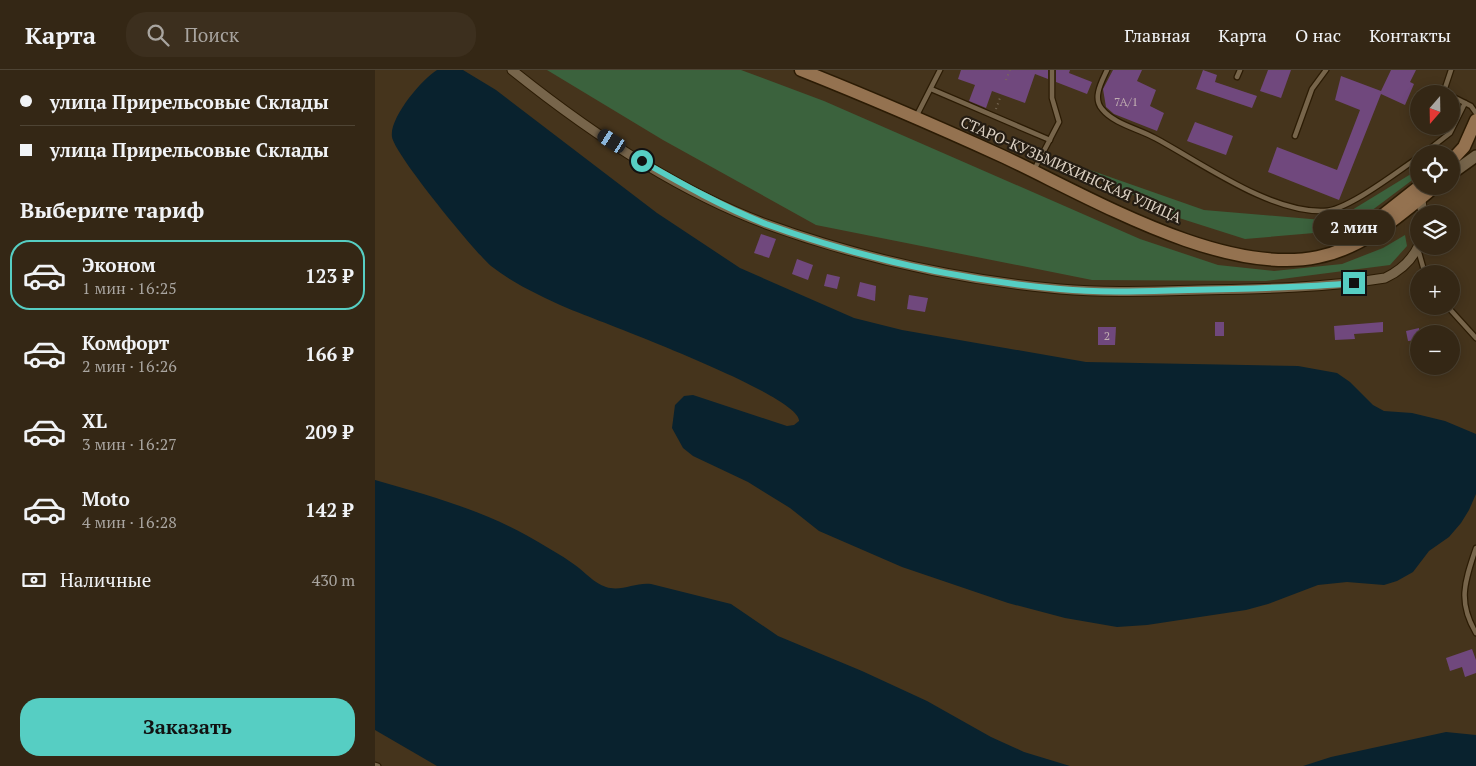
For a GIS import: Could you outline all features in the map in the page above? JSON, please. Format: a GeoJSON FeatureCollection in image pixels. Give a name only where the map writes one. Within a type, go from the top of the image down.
{"type":"FeatureCollection","features":[{"type":"Feature","properties":{"kind":"main road","name":"СТАРО-КУЗЬМИХИНСКАЯ УЛИЦА"},"geometry":{"type":"LineString","coordinates":[[801,70],[916,118],[1155,227],[1229,253],[1281,260],[1317,257],[1375,234],[1418,195]]}},
{"type":"Feature","properties":{"kind":"main road"},"geometry":{"type":"LineString","coordinates":[[1460,150],[1466,142],[1476,120]]}},
{"type":"Feature","properties":{"kind":"street"},"geometry":{"type":"LineString","coordinates":[[513,70],[553,102],[642,161],[699,194],[766,223],[899,264],[999,282],[1061,289],[1114,292],[1301,288],[1354,283],[1385,278],[1397,272],[1412,255]]}},
{"type":"Feature","properties":{"kind":"street"},"geometry":{"type":"LineString","coordinates":[[1460,168],[1476,156]]}},
{"type":"Feature","properties":{"kind":"lane"},"geometry":{"type":"LineString","coordinates":[[916,118],[940,70]]}},
{"type":"Feature","properties":{"kind":"lane"},"geometry":{"type":"LineString","coordinates":[[1033,171],[1059,122],[1052,98],[1051,70]]}},
{"type":"Feature","properties":{"kind":"lane"},"geometry":{"type":"LineString","coordinates":[[1107,70],[1098,96],[1100,108],[1110,116],[1153,137],[1223,177],[1266,198],[1298,210],[1326,212],[1341,208],[1410,162]]}},
{"type":"Feature","properties":{"kind":"lane"},"geometry":{"type":"LineString","coordinates":[[1237,78],[1240,70]]}},
{"type":"Feature","properties":{"kind":"lane"},"geometry":{"type":"LineString","coordinates":[[1295,136],[1312,89],[1326,70]]}},
{"type":"Feature","properties":{"kind":"lane"},"geometry":{"type":"LineString","coordinates":[[1447,85],[1451,70]]}},
{"type":"Feature","properties":{"kind":"lane"},"geometry":{"type":"LineString","coordinates":[[931,89],[1050,140]]}},
{"type":"Feature","properties":{"kind":"lane"},"geometry":{"type":"LineString","coordinates":[[1460,100],[1473,108],[1476,113]]}},
{"type":"Feature","properties":{"kind":"lane"},"geometry":{"type":"LineString","coordinates":[[1465,103],[1476,104]]}},
{"type":"Feature","properties":{"kind":"lane"},"geometry":{"type":"LineString","coordinates":[[1435,145],[1450,133],[1465,103]]}},
{"type":"Feature","properties":{"kind":"lane"},"geometry":{"type":"LineString","coordinates":[[1455,315],[1476,338]]}},
{"type":"Feature","properties":{"kind":"lane"},"geometry":{"type":"LineString","coordinates":[[1476,548],[1463,597],[1468,620],[1476,633]]}},
{"type":"Feature","properties":{"kind":"path"},"geometry":{"type":"LineString","coordinates":[[1006,80],[1010,70]]}},
{"type":"Feature","properties":{"kind":"path"},"geometry":{"type":"LineString","coordinates":[[994,116],[1001,94]]}},
{"type":"Feature","properties":{"kind":"green space"},"geometry":{"type":"Polygon","coordinates":[[[547,70],[741,70],[824,101],[1140,239],[1218,265],[1274,271],[1342,264],[1383,248],[1405,235],[1407,246],[1390,265],[1266,281],[1092,280],[816,225],[663,140],[547,70]]]}},
{"type":"Feature","properties":{"kind":"green space"},"geometry":{"type":"Polygon","coordinates":[[[1070,163],[1204,210],[1334,221],[1410,175],[1410,182],[1367,214],[1326,232],[1245,239],[1179,218],[1070,163]]]}},
{"type":"Feature","properties":{"kind":"water"},"geometry":{"type":"Polygon","coordinates":[[[437,70],[463,70],[496,90],[657,213],[740,268],[854,318],[902,330],[1086,362],[1298,366],[1337,373],[1350,382],[1373,405],[1384,411],[1412,413],[1445,421],[1476,434],[1476,494],[1461,523],[1449,537],[1429,551],[1413,572],[1397,581],[1384,585],[1347,582],[1318,585],[1268,604],[1246,610],[1147,625],[1117,627],[1065,618],[1008,603],[902,567],[819,531],[790,508],[748,482],[693,456],[683,448],[672,428],[675,405],[684,396],[693,395],[787,426],[794,425],[799,421],[791,409],[768,394],[735,377],[567,308],[538,294],[518,284],[491,266],[482,257],[420,182],[396,147],[392,137],[392,129],[401,110],[415,90],[437,70]]]}},
{"type":"Feature","properties":{"kind":"water"},"geometry":{"type":"Polygon","coordinates":[[[375,480],[452,503],[508,526],[557,553],[606,587],[617,588],[651,584],[731,604],[778,636],[862,671],[927,701],[991,737],[1024,752],[1070,766],[437,766],[375,730],[375,480]]]}},
{"type":"Feature","properties":{"kind":"water"},"geometry":{"type":"Polygon","coordinates":[[[1446,732],[1476,735],[1476,766],[1303,766],[1331,757],[1446,732]]]}},
{"type":"Feature","properties":{"kind":"building"},"geometry":{"type":"Polygon","coordinates":[[[961,70],[1048,70],[1048,79],[1035,74],[1025,103],[992,91],[986,108],[969,101],[975,85],[958,79],[961,70]]]}},
{"type":"Feature","properties":{"kind":"building"},"geometry":{"type":"Polygon","coordinates":[[[1056,70],[1070,70],[1069,73],[1092,82],[1087,94],[1056,82],[1056,70]]]}},
{"type":"Feature","properties":{"kind":"building"},"geometry":{"type":"Polygon","coordinates":[[[1113,70],[1142,70],[1137,81],[1156,90],[1150,106],[1164,113],[1157,131],[1114,114],[1106,107],[1103,89],[1113,70]]]}},
{"type":"Feature","properties":{"kind":"building"},"geometry":{"type":"Polygon","coordinates":[[[1203,70],[1217,75],[1215,82],[1257,96],[1252,108],[1196,89],[1203,70]]]}},
{"type":"Feature","properties":{"kind":"building"},"geometry":{"type":"Polygon","coordinates":[[[1268,70],[1291,70],[1281,98],[1260,91],[1268,70]]]}},
{"type":"Feature","properties":{"kind":"building"},"geometry":{"type":"Polygon","coordinates":[[[1391,70],[1416,70],[1410,82],[1414,84],[1410,85],[1410,93],[1405,105],[1381,94],[1339,200],[1268,172],[1277,147],[1337,170],[1360,110],[1335,100],[1341,76],[1381,91],[1391,70]]]}},
{"type":"Feature","properties":{"kind":"building"},"geometry":{"type":"Polygon","coordinates":[[[1195,122],[1233,136],[1226,155],[1187,141],[1195,122]]]}},
{"type":"Feature","properties":{"kind":"building"},"geometry":{"type":"Polygon","coordinates":[[[761,234],[776,239],[769,258],[754,253],[761,234]]]}},
{"type":"Feature","properties":{"kind":"building"},"geometry":{"type":"Polygon","coordinates":[[[797,259],[813,265],[808,280],[792,274],[797,259]]]}},
{"type":"Feature","properties":{"kind":"building"},"geometry":{"type":"Polygon","coordinates":[[[827,274],[840,277],[837,289],[824,286],[827,274]]]}},
{"type":"Feature","properties":{"kind":"building"},"geometry":{"type":"Polygon","coordinates":[[[860,282],[876,286],[875,301],[857,296],[860,282]]]}},
{"type":"Feature","properties":{"kind":"building"},"geometry":{"type":"Polygon","coordinates":[[[909,295],[928,298],[925,312],[907,309],[909,295]]]}},
{"type":"Feature","properties":{"kind":"building"},"geometry":{"type":"Polygon","coordinates":[[[1215,322],[1224,322],[1224,336],[1215,336],[1215,322]]]}},
{"type":"Feature","properties":{"kind":"building"},"geometry":{"type":"Polygon","coordinates":[[[1383,322],[1383,332],[1354,334],[1355,339],[1335,340],[1334,326],[1383,322]]]}},
{"type":"Feature","properties":{"kind":"building"},"geometry":{"type":"Polygon","coordinates":[[[1098,327],[1116,327],[1115,345],[1098,345],[1098,327]]]}},
{"type":"Feature","properties":{"kind":"building"},"geometry":{"type":"Polygon","coordinates":[[[1410,330],[1410,341],[1408,341],[1406,331],[1410,330]]]}},
{"type":"Feature","properties":{"kind":"building"},"geometry":{"type":"Polygon","coordinates":[[[1472,649],[1476,660],[1476,673],[1465,677],[1462,667],[1450,671],[1446,658],[1472,649]]]}},
{"type":"Feature","properties":{"kind":"route"},"geometry":{"type":"LineString","coordinates":[[642,161],[699,194],[766,223],[899,264],[999,282],[1061,289],[1114,292],[1301,288],[1354,283]]}}]}
